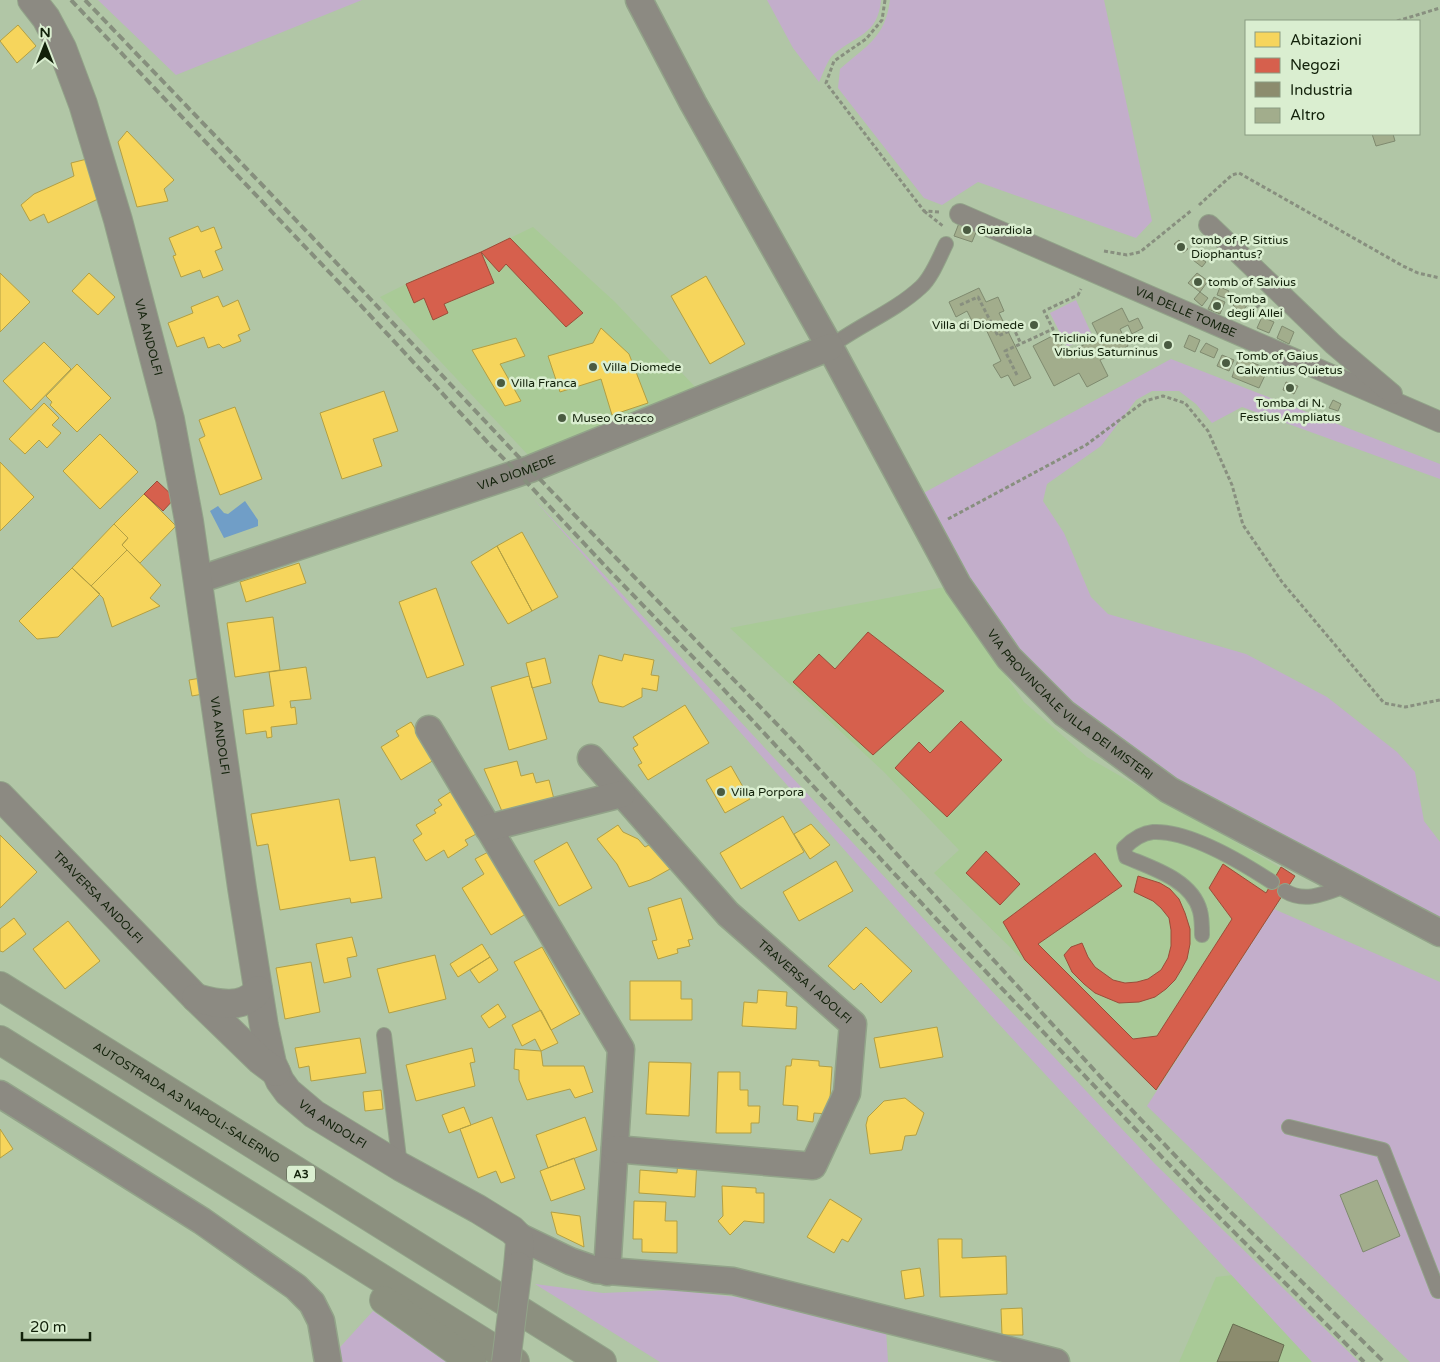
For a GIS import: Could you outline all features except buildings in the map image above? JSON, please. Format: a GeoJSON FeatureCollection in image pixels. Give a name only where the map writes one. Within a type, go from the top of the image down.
{"type":"FeatureCollection","features":[{"type":"Feature","properties":{"kind":"highway","name":"AUTOSTRADA A3 NAPOLI-SALERNO"},"geometry":{"type":"LineString","coordinates":[[0,986],[602,1362]]}},
{"type":"Feature","properties":{"kind":"highway"},"geometry":{"type":"LineString","coordinates":[[0,1040],[515,1362]]}},
{"type":"Feature","properties":{"kind":"highway"},"geometry":{"type":"LineString","coordinates":[[308,1233],[386,1302],[472,1362]]}},
{"type":"Feature","properties":{"kind":"street","name":"VIA ANDOLFI"},"geometry":{"type":"LineString","coordinates":[[32,0],[46,18],[62,48],[83,104],[118,220],[170,419],[198,580],[258,990],[269,1053],[276,1072],[288,1092],[314,1114],[400,1167],[512,1230],[518,1236]]}},
{"type":"Feature","properties":{"kind":"street","name":"VIA PROVINCIALE VILLA DEI MISTERI"},"geometry":{"type":"LineString","coordinates":[[639,0],[693,103],[830,347],[958,585],[1009,658],[1064,714],[1168,790],[1440,933]]}},
{"type":"Feature","properties":{"kind":"street","name":"VIA DELLE TOMBE"},"geometry":{"type":"LineString","coordinates":[[960,214],[1440,422]]}},
{"type":"Feature","properties":{"kind":"street"},"geometry":{"type":"LineString","coordinates":[[1209,225],[1333,344],[1409,408]]}},
{"type":"Feature","properties":{"kind":"street","name":"VIA DIOMEDE"},"geometry":{"type":"LineString","coordinates":[[198,580],[524,471],[830,347]]}},
{"type":"Feature","properties":{"kind":"street"},"geometry":{"type":"LineString","coordinates":[[429,729],[620,1049],[607,1272]]}},
{"type":"Feature","properties":{"kind":"street","name":"TRAVERSA I ADOLFI"},"geometry":{"type":"LineString","coordinates":[[591,758],[728,914],[853,1024],[847,1093],[813,1166],[615,1149]]}},
{"type":"Feature","properties":{"kind":"street"},"geometry":{"type":"LineString","coordinates":[[488,828],[622,794]]}},
{"type":"Feature","properties":{"kind":"street","name":"TRAVERSA ANDOLFI"},"geometry":{"type":"LineString","coordinates":[[0,796],[196,998],[260,1060],[276,1072]]}},
{"type":"Feature","properties":{"kind":"street"},"geometry":{"type":"LineString","coordinates":[[196,998],[220,1004],[240,1003],[253,997],[258,990]]}},
{"type":"Feature","properties":{"kind":"street"},"geometry":{"type":"LineString","coordinates":[[0,1094],[202,1221],[296,1287],[312,1303],[321,1321],[328,1362]]}},
{"type":"Feature","properties":{"kind":"street"},"geometry":{"type":"LineString","coordinates":[[518,1236],[585,1267],[607,1272],[733,1281],[1056,1362]]}},
{"type":"Feature","properties":{"kind":"street"},"geometry":{"type":"LineString","coordinates":[[506,1362],[520,1251],[518,1236]]}},
{"type":"Feature","properties":{"kind":"lane"},"geometry":{"type":"LineString","coordinates":[[830,347],[844,336],[896,307],[922,286],[946,244]]}},
{"type":"Feature","properties":{"kind":"lane"},"geometry":{"type":"LineString","coordinates":[[1202,935],[1200,911],[1193,898],[1175,879],[1126,857],[1124,848],[1134,838],[1152,832],[1170,833],[1202,843],[1272,882]]}},
{"type":"Feature","properties":{"kind":"lane"},"geometry":{"type":"LineString","coordinates":[[1285,891],[1293,896],[1307,898],[1321,895],[1348,884]]}},
{"type":"Feature","properties":{"kind":"lane"},"geometry":{"type":"LineString","coordinates":[[384,1035],[400,1167]]}},
{"type":"Feature","properties":{"kind":"lane"},"geometry":{"type":"LineString","coordinates":[[1289,1127],[1383,1150],[1438,1291],[1440,1288]]}},
{"type":"Feature","properties":{"kind":"path"},"geometry":{"type":"LineString","coordinates":[[885,0],[882,20],[866,39],[834,61],[826,83],[924,211],[940,225]]}},
{"type":"Feature","properties":{"kind":"path"},"geometry":{"type":"LineString","coordinates":[[1400,20],[1440,8]]}},
{"type":"Feature","properties":{"kind":"path"},"geometry":{"type":"LineString","coordinates":[[924,211],[960,214]]}},
{"type":"Feature","properties":{"kind":"path"},"geometry":{"type":"LineString","coordinates":[[1017,376],[1005,351],[1053,329],[1044,312],[1078,295],[1080,290]]}},
{"type":"Feature","properties":{"kind":"path"},"geometry":{"type":"LineString","coordinates":[[960,306],[978,297],[998,336],[1014,329],[1021,344]]}},
{"type":"Feature","properties":{"kind":"path"},"geometry":{"type":"LineString","coordinates":[[927,529],[1086,445],[1145,401],[1163,396],[1185,403],[1208,431],[1232,485],[1243,525],[1282,582],[1384,703],[1404,707],[1440,700]]}},
{"type":"Feature","properties":{"kind":"shaded area"},"geometry":{"type":"Polygon","coordinates":[[[98,0],[362,0],[176,75],[98,0]]]}},
{"type":"Feature","properties":{"kind":"shaded area"},"geometry":{"type":"Polygon","coordinates":[[[767,0],[881,0],[879,12],[871,27],[834,54],[827,63],[819,82],[793,48],[767,0]]]}},
{"type":"Feature","properties":{"kind":"shaded area"},"geometry":{"type":"Polygon","coordinates":[[[890,0],[1104,0],[1152,221],[1136,238],[978,182],[942,205],[924,198],[838,88],[840,69],[866,47],[879,32],[888,13],[890,0]]]}},
{"type":"Feature","properties":{"kind":"shaded area"},"geometry":{"type":"Polygon","coordinates":[[[533,227],[615,302],[698,390],[529,456],[380,297],[533,227]]]}},
{"type":"Feature","properties":{"kind":"shaded area"},"geometry":{"type":"Polygon","coordinates":[[[1076,300],[1092,335],[1067,347],[1050,313],[1076,300]]]}},
{"type":"Feature","properties":{"kind":"shaded area"},"geometry":{"type":"Polygon","coordinates":[[[1171,359],[1440,464],[1440,479],[1242,407],[1212,423],[1196,404],[1179,391],[1152,391],[1136,400],[1101,446],[1047,484],[1043,501],[1064,533],[1091,597],[1108,614],[1246,654],[1327,697],[1397,752],[1415,772],[1424,821],[1440,842],[1440,923],[1223,812],[1071,708],[1019,657],[975,597],[918,496],[1171,359]]]}},
{"type":"Feature","properties":{"kind":"shaded area"},"geometry":{"type":"Polygon","coordinates":[[[532,497],[904,898],[1155,1164],[1359,1362],[1312,1362],[995,1020],[532,497]]]}},
{"type":"Feature","properties":{"kind":"shaded area"},"geometry":{"type":"Polygon","coordinates":[[[945,587],[1024,702],[1087,757],[1295,876],[1156,1090],[934,873],[959,850],[884,772],[730,628],[945,587]]]}},
{"type":"Feature","properties":{"kind":"shaded area"},"geometry":{"type":"Polygon","coordinates":[[[1274,909],[1440,982],[1440,1362],[1410,1362],[1147,1106],[1274,909]]]}},
{"type":"Feature","properties":{"kind":"shaded area"},"geometry":{"type":"Polygon","coordinates":[[[1233,1275],[1312,1362],[1179,1362],[1216,1277],[1233,1275]]]}},
{"type":"Feature","properties":{"kind":"shaded area"},"geometry":{"type":"Polygon","coordinates":[[[535,1284],[603,1293],[672,1290],[737,1297],[833,1317],[886,1330],[888,1362],[660,1362],[535,1284]]]}},
{"type":"Feature","properties":{"kind":"shaded area"},"geometry":{"type":"Polygon","coordinates":[[[373,1311],[447,1362],[333,1362],[332,1356],[373,1311]]]}},
{"type":"Feature","properties":{"kind":"water"},"geometry":{"type":"Polygon","coordinates":[[[245,501],[258,520],[258,526],[224,538],[210,511],[218,506],[224,513],[228,514],[245,501]]]}},
{"type":"Feature","properties":{"kind":"railway"},"geometry":{"type":"LineString","coordinates":[[71,0],[366,311],[491,446],[714,679],[953,937],[1101,1093],[1220,1218],[1364,1362]]}},
{"type":"Feature","properties":{"kind":"railway"},"geometry":{"type":"LineString","coordinates":[[85,0],[313,238],[530,469],[797,745],[1107,1084],[1204,1186],[1384,1362]]}},
{"type":"Feature","properties":{"kind":"place","name":"Guardiola"},"geometry":{"type":"Point","coordinates":[967,230]}},
{"type":"Feature","properties":{"kind":"place","name":"tomb of P. Sittius Diophantus?"},"geometry":{"type":"Point","coordinates":[1181,247]}},
{"type":"Feature","properties":{"kind":"place","name":"tomb of Salvius"},"geometry":{"type":"Point","coordinates":[1198,282]}},
{"type":"Feature","properties":{"kind":"place","name":"Tomba degli Allei"},"geometry":{"type":"Point","coordinates":[1217,306]}},
{"type":"Feature","properties":{"kind":"place","name":"Villa di Diomede"},"geometry":{"type":"Point","coordinates":[1034,325]}},
{"type":"Feature","properties":{"kind":"place","name":"Triclinio funebre di Vibrius Saturninus"},"geometry":{"type":"Point","coordinates":[1168,345]}},
{"type":"Feature","properties":{"kind":"place","name":"Tomb of Gaius Calventius Quietus"},"geometry":{"type":"Point","coordinates":[1226,363]}},
{"type":"Feature","properties":{"kind":"place","name":"Villa Diomede"},"geometry":{"type":"Point","coordinates":[593,367]}},
{"type":"Feature","properties":{"kind":"place","name":"Villa Franca"},"geometry":{"type":"Point","coordinates":[501,383]}},
{"type":"Feature","properties":{"kind":"place","name":"Tomba di N. Festius Ampliatus"},"geometry":{"type":"Point","coordinates":[1290,388]}},
{"type":"Feature","properties":{"kind":"place","name":"Museo Gracco"},"geometry":{"type":"Point","coordinates":[562,418]}},
{"type":"Feature","properties":{"kind":"place","name":"Villa Porpora"},"geometry":{"type":"Point","coordinates":[721,792]}}]}
